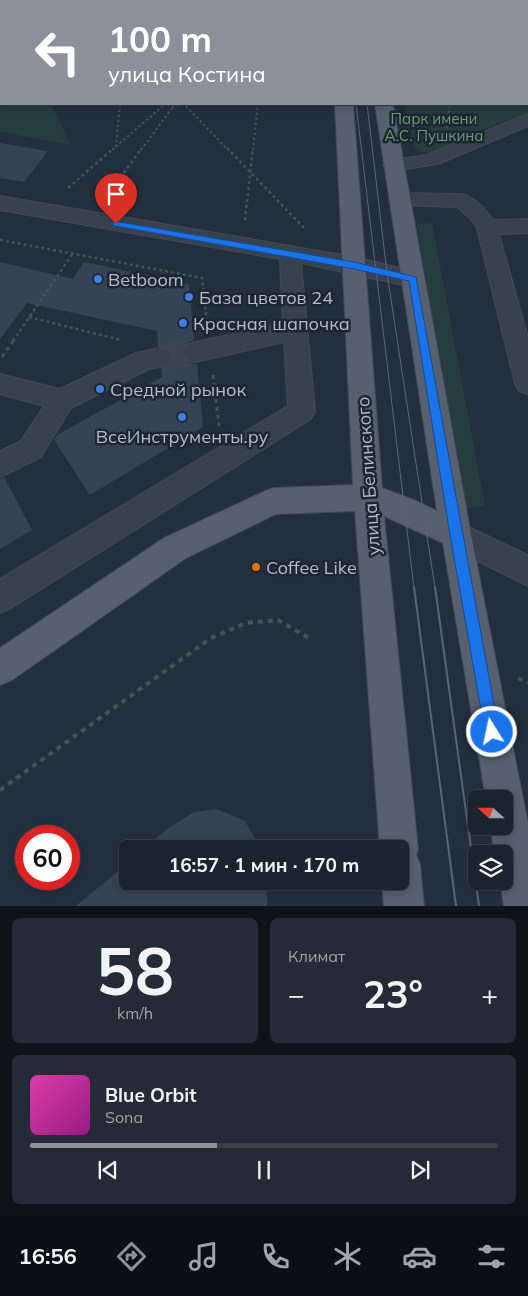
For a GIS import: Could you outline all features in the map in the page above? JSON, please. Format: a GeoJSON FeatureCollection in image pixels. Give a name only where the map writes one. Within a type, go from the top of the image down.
{"type":"FeatureCollection","features":[{"type":"Feature","properties":{"kind":"main road","name":"улица Белинского"},"geometry":{"type":"LineString","coordinates":[[344,105],[368,497],[398,840]]}},
{"type":"Feature","properties":{"kind":"main road"},"geometry":{"type":"LineString","coordinates":[[384,105],[456,535],[524,906]]}},
{"type":"Feature","properties":{"kind":"main road"},"geometry":{"type":"LineString","coordinates":[[0,668],[175,548],[273,501],[368,497],[404,509],[456,535]]}},
{"type":"Feature","properties":{"kind":"main road"},"geometry":{"type":"LineString","coordinates":[[402,890],[404,906]]}},
{"type":"Feature","properties":{"kind":"street"},"geometry":{"type":"LineString","coordinates":[[393,165],[431,160],[528,119]]}},
{"type":"Feature","properties":{"kind":"street"},"geometry":{"type":"LineString","coordinates":[[399,200],[462,201],[478,213],[487,227],[528,384]]}},
{"type":"Feature","properties":{"kind":"street"},"geometry":{"type":"LineString","coordinates":[[0,203],[354,265],[413,279]]}},
{"type":"Feature","properties":{"kind":"street"},"geometry":{"type":"LineString","coordinates":[[487,227],[528,226]]}},
{"type":"Feature","properties":{"kind":"street"},"geometry":{"type":"LineString","coordinates":[[0,597],[302,411],[291,254]]}},
{"type":"Feature","properties":{"kind":"street"},"geometry":{"type":"LineString","coordinates":[[203,350],[295,332]]}},
{"type":"Feature","properties":{"kind":"street"},"geometry":{"type":"LineString","coordinates":[[0,465],[31,449],[62,400],[149,361]]}},
{"type":"Feature","properties":{"kind":"street"},"geometry":{"type":"LineString","coordinates":[[0,384],[62,400]]}},
{"type":"Feature","properties":{"kind":"street"},"geometry":{"type":"LineString","coordinates":[[456,535],[528,571]]}},
{"type":"Feature","properties":{"kind":"path"},"geometry":{"type":"LineString","coordinates":[[116,147],[120,105]]}},
{"type":"Feature","properties":{"kind":"path"},"geometry":{"type":"LineString","coordinates":[[66,190],[163,105],[173,107],[187,105],[308,232]]}},
{"type":"Feature","properties":{"kind":"path"},"geometry":{"type":"LineString","coordinates":[[244,228],[258,105]]}},
{"type":"Feature","properties":{"kind":"path"},"geometry":{"type":"LineString","coordinates":[[100,204],[173,107]]}},
{"type":"Feature","properties":{"kind":"path"},"geometry":{"type":"LineString","coordinates":[[0,240],[202,278],[203,350],[220,429]]}},
{"type":"Feature","properties":{"kind":"path"},"geometry":{"type":"LineString","coordinates":[[0,359],[72,253]]}},
{"type":"Feature","properties":{"kind":"path"},"geometry":{"type":"LineString","coordinates":[[29,317],[128,342],[149,361]]}},
{"type":"Feature","properties":{"kind":"path"},"geometry":{"type":"LineString","coordinates":[[0,790],[211,638],[246,623],[278,620],[309,638]]}},
{"type":"Feature","properties":{"kind":"green space"},"geometry":{"type":"Polygon","coordinates":[[[0,105],[51,105],[71,145],[0,132],[0,105]]]}},
{"type":"Feature","properties":{"kind":"green space","name":"Парк имени А.С. Пушкина"},"geometry":{"type":"Polygon","coordinates":[[[405,105],[528,105],[528,113],[476,132],[432,154],[418,151],[413,144],[405,105]]]}},
{"type":"Feature","properties":{"kind":"green space"},"geometry":{"type":"Polygon","coordinates":[[[432,223],[485,506],[462,509],[417,224],[432,223]]]}},
{"type":"Feature","properties":{"kind":"building"},"geometry":{"type":"Polygon","coordinates":[[[0,143],[48,151],[24,182],[0,178],[0,143]]]}},
{"type":"Feature","properties":{"kind":"building"},"geometry":{"type":"Polygon","coordinates":[[[0,262],[73,279],[84,262],[189,284],[194,340],[184,344],[181,353],[185,361],[197,364],[203,427],[90,495],[54,440],[57,435],[162,377],[161,369],[171,366],[174,357],[170,349],[158,346],[157,331],[27,303],[0,339],[0,262]]]}},
{"type":"Feature","properties":{"kind":"building"},"geometry":{"type":"Polygon","coordinates":[[[4,477],[32,530],[0,549],[0,479],[4,477]]]}},
{"type":"Feature","properties":{"kind":"building"},"geometry":{"type":"Polygon","coordinates":[[[217,809],[245,821],[256,840],[154,840],[167,829],[194,812],[217,809]]]}},
{"type":"Feature","properties":{"kind":"building"},"geometry":{"type":"Polygon","coordinates":[[[119,870],[119,890],[267,890],[267,906],[76,906],[119,870]]]}},
{"type":"Feature","properties":{"kind":"tunnel"},"geometry":{"type":"LineString","coordinates":[[160,358],[195,352]]}},
{"type":"Feature","properties":{"kind":"tram line"},"geometry":{"type":"LineString","coordinates":[[356,105],[414,588]]}},
{"type":"Feature","properties":{"kind":"tram line"},"geometry":{"type":"LineString","coordinates":[[367,105],[387,273],[435,588]]}},
{"type":"Feature","properties":{"kind":"tram line"},"geometry":{"type":"LineString","coordinates":[[414,587],[456,906]]}},
{"type":"Feature","properties":{"kind":"tram line"},"geometry":{"type":"LineString","coordinates":[[435,587],[479,906]]}},
{"type":"Feature","properties":{"kind":"place","name":"Betboom"},"geometry":{"type":"Point","coordinates":[98,279]}},
{"type":"Feature","properties":{"kind":"place","name":"База цветов 24"},"geometry":{"type":"Point","coordinates":[189,297]}},
{"type":"Feature","properties":{"kind":"place","name":"Красная шапочка"},"geometry":{"type":"Point","coordinates":[183,323]}},
{"type":"Feature","properties":{"kind":"place","name":"Средной рынок"},"geometry":{"type":"Point","coordinates":[100,389]}},
{"type":"Feature","properties":{"kind":"place","name":"ВсеИнструменты.ру"},"geometry":{"type":"Point","coordinates":[182,417]}},
{"type":"Feature","properties":{"kind":"place","name":"Coffee Like"},"geometry":{"type":"Point","coordinates":[256,567]}},
{"type":"Feature","properties":{"kind":"route"},"geometry":{"type":"LineString","coordinates":[[116,224],[354,265],[413,279],[456,535],[492,732]]}}]}
